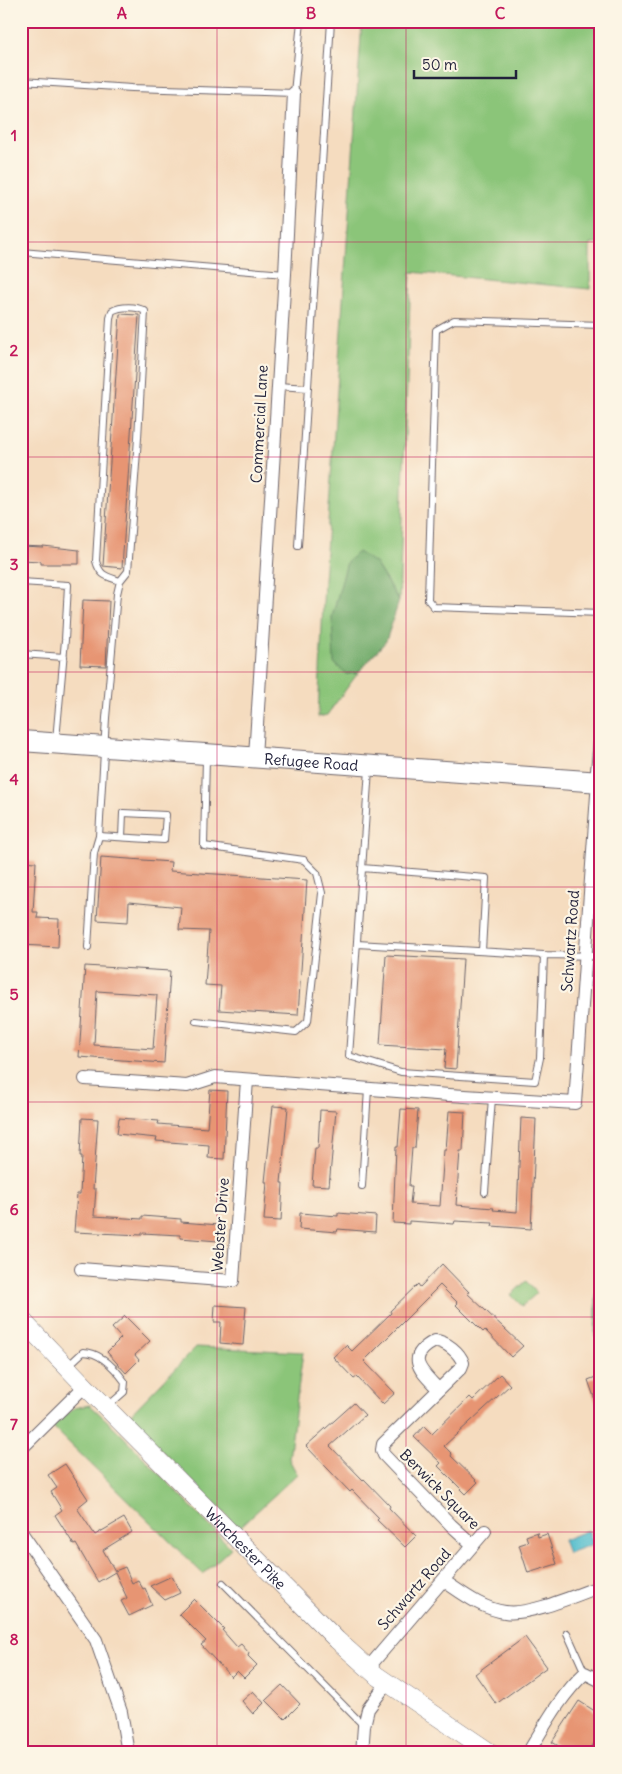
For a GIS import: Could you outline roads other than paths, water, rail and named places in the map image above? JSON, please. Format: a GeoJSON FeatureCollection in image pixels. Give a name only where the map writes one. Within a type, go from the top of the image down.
{"type":"FeatureCollection","features":[{"type":"Feature","properties":{"kind":"main road","name":"Refugee Road"},"geometry":{"type":"LineString","coordinates":[[21,741],[597,781]]}},
{"type":"Feature","properties":{"kind":"main road","name":"Winchester Pike"},"geometry":{"type":"LineString","coordinates":[[21,1319],[283,1587],[368,1668],[387,1683],[492,1753]]}},
{"type":"Feature","properties":{"kind":"street","name":"Commercial Lane"},"geometry":{"type":"LineString","coordinates":[[255,757],[285,274],[294,93]]}},
{"type":"Feature","properties":{"kind":"street","name":"Schwartz Road"},"geometry":{"type":"LineString","coordinates":[[492,1098],[575,1103],[597,781]]}},
{"type":"Feature","properties":{"kind":"street"},"geometry":{"type":"LineString","coordinates":[[85,1079],[187,1086],[216,1077],[492,1098]]}},
{"type":"Feature","properties":{"kind":"street","name":"Webster Drive"},"geometry":{"type":"LineString","coordinates":[[81,1269],[232,1281],[247,1080]]}},
{"type":"Feature","properties":{"kind":"street"},"geometry":{"type":"LineString","coordinates":[[21,1449],[85,1386]]}},
{"type":"Feature","properties":{"kind":"street","name":"Berwick Square"},"geometry":{"type":"LineString","coordinates":[[438,1389],[383,1444],[382,1450],[384,1455],[397,1469],[473,1545]]}},
{"type":"Feature","properties":{"kind":"street","name":"Schwartz Road"},"geometry":{"type":"LineString","coordinates":[[368,1668],[485,1531]]}},
{"type":"Feature","properties":{"kind":"street"},"geometry":{"type":"LineString","coordinates":[[21,1532],[96,1640],[122,1712],[128,1753]]}},
{"type":"Feature","properties":{"kind":"street"},"geometry":{"type":"LineString","coordinates":[[444,1580],[476,1602],[494,1610],[506,1612],[522,1612],[601,1586]]}},
{"type":"Feature","properties":{"kind":"street"},"geometry":{"type":"LineString","coordinates":[[528,1753],[575,1682],[585,1673],[601,1681]]}},
{"type":"Feature","properties":{"kind":"street"},"geometry":{"type":"LineString","coordinates":[[362,1753],[364,1726],[368,1708],[387,1683]]}},
{"type":"Feature","properties":{"kind":"lane"},"geometry":{"type":"LineString","coordinates":[[21,81],[132,88],[294,93],[301,21]]}},
{"type":"Feature","properties":{"kind":"lane"},"geometry":{"type":"LineString","coordinates":[[298,546],[331,21]]}},
{"type":"Feature","properties":{"kind":"lane"},"geometry":{"type":"LineString","coordinates":[[21,252],[285,274]]}},
{"type":"Feature","properties":{"kind":"lane"},"geometry":{"type":"LineString","coordinates":[[88,946],[94,853],[99,836],[120,581],[128,571],[138,438],[145,311],[134,308],[117,308],[112,311],[110,318],[96,561],[99,570],[104,576],[120,581]]}},
{"type":"Feature","properties":{"kind":"lane"},"geometry":{"type":"LineString","coordinates":[[601,326],[454,320],[436,330],[428,600],[434,607],[601,613]]}},
{"type":"Feature","properties":{"kind":"lane"},"geometry":{"type":"LineString","coordinates":[[278,386],[308,388]]}},
{"type":"Feature","properties":{"kind":"lane"},"geometry":{"type":"LineString","coordinates":[[21,582],[68,585],[64,657],[55,744]]}},
{"type":"Feature","properties":{"kind":"lane"},"geometry":{"type":"LineString","coordinates":[[21,654],[64,657]]}},
{"type":"Feature","properties":{"kind":"lane"},"geometry":{"type":"LineString","coordinates":[[597,781],[601,702]]}},
{"type":"Feature","properties":{"kind":"lane"},"geometry":{"type":"LineString","coordinates":[[196,1021],[296,1032],[308,1021],[322,893],[317,873],[304,860],[204,846],[206,754]]}},
{"type":"Feature","properties":{"kind":"lane"},"geometry":{"type":"LineString","coordinates":[[370,765],[349,1056],[401,1072],[534,1081],[540,1058],[544,954]]}},
{"type":"Feature","properties":{"kind":"lane"},"geometry":{"type":"LineString","coordinates":[[99,836],[164,840],[166,815],[123,813],[122,837]]}},
{"type":"Feature","properties":{"kind":"lane"},"geometry":{"type":"LineString","coordinates":[[362,868],[486,878],[482,951]]}},
{"type":"Feature","properties":{"kind":"lane"},"geometry":{"type":"LineString","coordinates":[[357,944],[601,956]]}},
{"type":"Feature","properties":{"kind":"lane"},"geometry":{"type":"LineString","coordinates":[[362,1186],[368,1089]]}},
{"type":"Feature","properties":{"kind":"lane"},"geometry":{"type":"LineString","coordinates":[[485,1192],[492,1098]]}},
{"type":"Feature","properties":{"kind":"lane"},"geometry":{"type":"LineString","coordinates":[[68,1367],[83,1352],[93,1352],[115,1369],[125,1382],[124,1392],[107,1407]]}},
{"type":"Feature","properties":{"kind":"lane"},"geometry":{"type":"LineString","coordinates":[[223,1583],[364,1726]]}},
{"type":"Feature","properties":{"kind":"lane"},"geometry":{"type":"LineString","coordinates":[[567,1633],[585,1673]]}},
{"type":"Feature","properties":{"kind":"water"},"geometry":{"type":"Polygon","coordinates":[[[588,1530],[593,1544],[568,1553],[563,1540],[588,1530]]]}}]}
